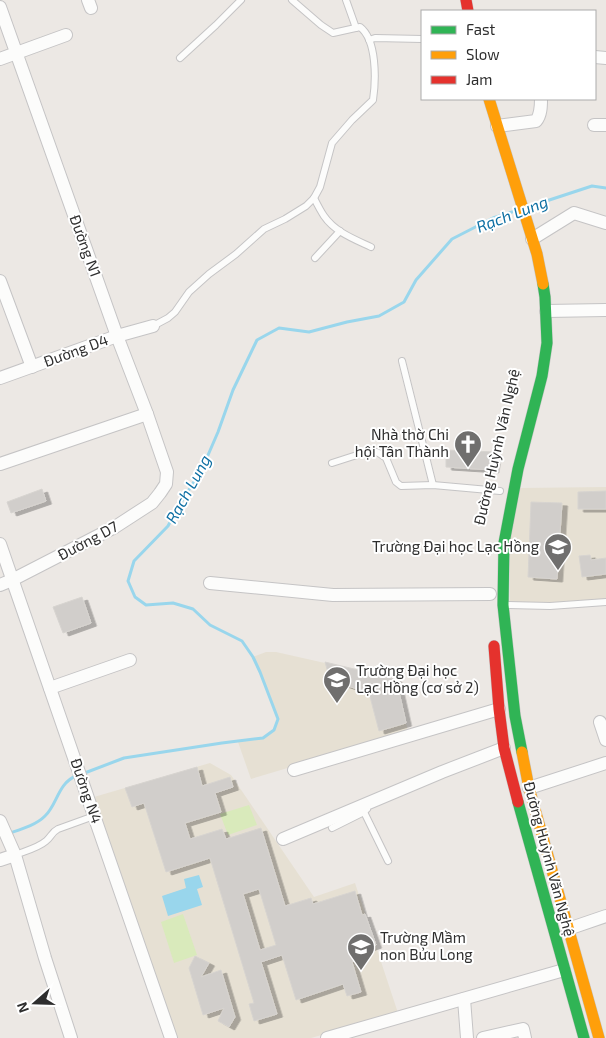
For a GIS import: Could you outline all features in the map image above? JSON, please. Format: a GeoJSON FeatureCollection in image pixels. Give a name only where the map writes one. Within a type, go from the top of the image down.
{"type":"FeatureCollection","features":[{"type":"Feature","properties":{"kind":"main road"},"geometry":{"type":"LineString","coordinates":[[489,100],[497,126]]}},
{"type":"Feature","properties":{"kind":"main road","name":"Đường Huỳnh Văn Nghệ"},"geometry":{"type":"LineString","coordinates":[[497,126],[537,254],[546,311],[546,343],[542,376],[518,469],[504,543],[503,605],[515,716],[529,788],[599,1038]]}},
{"type":"Feature","properties":{"kind":"main road"},"geometry":{"type":"LineString","coordinates":[[492,541],[504,543]]}},
{"type":"Feature","properties":{"kind":"main road","name":"Đường Huỳnh Văn Nghệ"},"geometry":{"type":"LineString","coordinates":[[493,633],[504,748],[584,1038]]}},
{"type":"Feature","properties":{"kind":"main road"},"geometry":{"type":"LineString","coordinates":[[564,970],[579,966]]}},
{"type":"Feature","properties":{"kind":"street","name":"Đường N1"},"geometry":{"type":"LineString","coordinates":[[0,7],[117,336],[168,472],[166,484]]}},
{"type":"Feature","properties":{"kind":"street"},"geometry":{"type":"LineString","coordinates":[[0,59],[66,35]]}},
{"type":"Feature","properties":{"kind":"street"},"geometry":{"type":"LineString","coordinates":[[497,126],[536,120],[540,114],[541,100]]}},
{"type":"Feature","properties":{"kind":"street"},"geometry":{"type":"LineString","coordinates":[[532,238],[574,213],[606,223]]}},
{"type":"Feature","properties":{"kind":"street"},"geometry":{"type":"LineString","coordinates":[[0,281],[32,367]]}},
{"type":"Feature","properties":{"kind":"street"},"geometry":{"type":"LineString","coordinates":[[546,311],[606,310]]}},
{"type":"Feature","properties":{"kind":"street","name":"Đường D4"},"geometry":{"type":"LineString","coordinates":[[0,378],[117,336],[153,326]]}},
{"type":"Feature","properties":{"kind":"street"},"geometry":{"type":"LineString","coordinates":[[0,464],[147,414]]}},
{"type":"Feature","properties":{"kind":"street","name":"Đường D7"},"geometry":{"type":"LineString","coordinates":[[0,584],[12,580],[115,527],[152,503],[166,484]]}},
{"type":"Feature","properties":{"kind":"street","name":"Đường N4"},"geometry":{"type":"LineString","coordinates":[[0,544],[171,1038]]}},
{"type":"Feature","properties":{"kind":"street"},"geometry":{"type":"LineString","coordinates":[[210,583],[333,595],[491,595]]}},
{"type":"Feature","properties":{"kind":"street"},"geometry":{"type":"LineString","coordinates":[[50,688],[130,660]]}},
{"type":"Feature","properties":{"kind":"street"},"geometry":{"type":"LineString","coordinates":[[294,770],[499,709]]}},
{"type":"Feature","properties":{"kind":"street"},"geometry":{"type":"LineString","coordinates":[[600,722],[606,740]]}},
{"type":"Feature","properties":{"kind":"street"},"geometry":{"type":"LineString","coordinates":[[283,839],[504,748]]}},
{"type":"Feature","properties":{"kind":"street"},"geometry":{"type":"LineString","coordinates":[[529,788],[606,763]]}},
{"type":"Feature","properties":{"kind":"street"},"geometry":{"type":"LineString","coordinates":[[4,829],[15,855],[71,1038]]}},
{"type":"Feature","properties":{"kind":"street"},"geometry":{"type":"LineString","coordinates":[[0,860],[15,855]]}},
{"type":"Feature","properties":{"kind":"street"},"geometry":{"type":"LineString","coordinates":[[568,929],[606,916]]}},
{"type":"Feature","properties":{"kind":"street"},"geometry":{"type":"LineString","coordinates":[[327,1038],[564,970]]}},
{"type":"Feature","properties":{"kind":"street"},"geometry":{"type":"LineString","coordinates":[[464,999],[468,1038]]}},
{"type":"Feature","properties":{"kind":"street"},"geometry":{"type":"LineString","coordinates":[[483,1038],[523,1029],[525,1038]]}},
{"type":"Feature","properties":{"kind":"lane"},"geometry":{"type":"LineString","coordinates":[[180,58],[241,0]]}},
{"type":"Feature","properties":{"kind":"lane"},"geometry":{"type":"LineString","coordinates":[[153,326],[175,312],[195,286],[264,230],[285,220],[306,206],[314,198],[320,187],[332,144],[352,120],[373,100],[375,80],[372,51],[365,31],[360,27],[333,33],[292,0]]}},
{"type":"Feature","properties":{"kind":"lane"},"geometry":{"type":"LineString","coordinates":[[346,0],[356,28]]}},
{"type":"Feature","properties":{"kind":"lane"},"geometry":{"type":"LineString","coordinates":[[369,40],[375,38],[421,39]]}},
{"type":"Feature","properties":{"kind":"lane"},"geometry":{"type":"LineString","coordinates":[[314,198],[325,217],[340,231],[371,247]]}},
{"type":"Feature","properties":{"kind":"lane"},"geometry":{"type":"LineString","coordinates":[[315,258],[340,231]]}},
{"type":"Feature","properties":{"kind":"lane"},"geometry":{"type":"LineString","coordinates":[[402,361],[432,485]]}},
{"type":"Feature","properties":{"kind":"lane"},"geometry":{"type":"LineString","coordinates":[[332,463],[360,454],[377,452],[386,458],[396,482],[402,486],[432,485],[500,491]]}},
{"type":"Feature","properties":{"kind":"lane"},"geometry":{"type":"LineString","coordinates":[[503,605],[550,606],[606,602]]}},
{"type":"Feature","properties":{"kind":"lane"},"geometry":{"type":"LineString","coordinates":[[332,828],[364,812],[377,799]]}},
{"type":"Feature","properties":{"kind":"lane"},"geometry":{"type":"LineString","coordinates":[[364,812],[388,861]]}},
{"type":"Feature","properties":{"kind":"lane"},"geometry":{"type":"LineString","coordinates":[[15,855],[43,844],[58,829],[94,816]]}},
{"type":"Feature","properties":{"kind":"shaded area","name":"Trường Đại học Lạc Hồng"},"geometry":{"type":"Polygon","coordinates":[[[606,487],[606,599],[550,604],[510,603],[510,543],[520,488],[606,487]]]}},
{"type":"Feature","properties":{"kind":"shaded area","name":"Trường Đại học Lạc Hồng (cơ sở 2)"},"geometry":{"type":"Polygon","coordinates":[[[266,652],[276,652],[396,679],[408,732],[251,779],[238,742],[263,738],[274,730],[277,719],[253,657],[266,652]]]}},
{"type":"Feature","properties":{"kind":"shaded area"},"geometry":{"type":"Polygon","coordinates":[[[210,763],[231,775],[314,897],[355,883],[398,1013],[311,1038],[176,1038],[94,797],[210,763]]]}},
{"type":"Feature","properties":{"kind":"green space"},"geometry":{"type":"Polygon","coordinates":[[[249,805],[257,825],[228,835],[220,814],[249,805]]]}},
{"type":"Feature","properties":{"kind":"green space"},"geometry":{"type":"Polygon","coordinates":[[[183,914],[197,955],[174,963],[161,922],[183,914]]]}},
{"type":"Feature","properties":{"kind":"water"},"geometry":{"type":"Polygon","coordinates":[[[199,875],[203,887],[197,889],[202,905],[168,916],[162,896],[186,888],[184,879],[199,875]]]}},
{"type":"Feature","properties":{"kind":"building"},"geometry":{"type":"Polygon","coordinates":[[[446,450],[496,452],[493,470],[446,467],[446,450]]]}},
{"type":"Feature","properties":{"kind":"building"},"geometry":{"type":"Polygon","coordinates":[[[42,489],[46,501],[11,513],[7,502],[42,489]]]}},
{"type":"Feature","properties":{"kind":"building"},"geometry":{"type":"Polygon","coordinates":[[[606,491],[606,509],[578,509],[578,492],[606,491]]]}},
{"type":"Feature","properties":{"kind":"building"},"geometry":{"type":"Polygon","coordinates":[[[531,502],[562,503],[557,579],[528,577],[531,502]]]}},
{"type":"Feature","properties":{"kind":"building"},"geometry":{"type":"Polygon","coordinates":[[[590,555],[591,560],[606,558],[606,574],[582,577],[579,556],[590,555]]]}},
{"type":"Feature","properties":{"kind":"building"},"geometry":{"type":"Polygon","coordinates":[[[82,597],[91,623],[63,633],[53,607],[82,597]]]}},
{"type":"Feature","properties":{"kind":"building"},"geometry":{"type":"Polygon","coordinates":[[[325,662],[396,679],[406,723],[379,731],[369,693],[330,680],[325,662]]]}},
{"type":"Feature","properties":{"kind":"building"},"geometry":{"type":"Polygon","coordinates":[[[197,767],[202,786],[230,777],[233,787],[215,793],[221,812],[185,823],[190,839],[222,829],[226,839],[261,828],[285,906],[311,898],[313,904],[355,891],[362,915],[365,914],[376,945],[359,951],[361,959],[352,962],[361,992],[347,996],[343,984],[296,1000],[282,955],[261,962],[277,1014],[254,1021],[249,1004],[254,1003],[210,858],[166,872],[144,803],[132,807],[125,788],[197,767]],[[259,889],[243,894],[260,950],[276,945],[259,889]]]}},
{"type":"Feature","properties":{"kind":"building"},"geometry":{"type":"Polygon","coordinates":[[[195,956],[209,963],[201,977],[221,970],[235,1017],[229,1027],[218,1021],[224,1008],[203,1015],[189,968],[195,956]]]}},
{"type":"Feature","properties":{"kind":"waterway","name":"Rạch Lung"},"geometry":{"type":"LineString","coordinates":[[528,207],[592,186],[606,188]]}},
{"type":"Feature","properties":{"kind":"waterway","name":"Rạch Lung"},"geometry":{"type":"LineString","coordinates":[[82,774],[124,758],[263,738],[274,730],[278,719],[260,672],[242,641],[210,625],[193,609],[173,603],[146,605],[135,597],[128,581],[134,561],[168,526],[202,469],[233,390],[257,340],[279,328],[309,332],[379,316],[404,302],[416,280],[452,239],[493,218],[515,211]]}},
{"type":"Feature","properties":{"kind":"waterway","name":"Rạch Lung"},"geometry":{"type":"LineString","coordinates":[[10,833],[41,819],[49,811],[65,784],[76,776]]}},
{"type":"Feature","properties":{"kind":"traffic: fast"},"geometry":{"type":"LineString","coordinates":[[522,752],[515,716],[503,605],[504,543],[518,469],[542,376],[547,343],[543,284]]}},
{"type":"Feature","properties":{"kind":"traffic: fast"},"geometry":{"type":"LineString","coordinates":[[518,802],[584,1038]]}},
{"type":"Feature","properties":{"kind":"traffic: slow"},"geometry":{"type":"LineString","coordinates":[[489,100],[537,254],[543,284]]}},
{"type":"Feature","properties":{"kind":"traffic: slow"},"geometry":{"type":"LineString","coordinates":[[522,752],[529,788],[599,1038]]}},
{"type":"Feature","properties":{"kind":"traffic: jam"},"geometry":{"type":"LineString","coordinates":[[466,0],[468,10]]}},
{"type":"Feature","properties":{"kind":"traffic: jam"},"geometry":{"type":"LineString","coordinates":[[494,646],[504,748],[518,802]]}},
{"type":"Feature","properties":{"kind":"place","name":"Nhà thờ Chi hội Tân Thành"},"geometry":{"type":"Point","coordinates":[468,468]}},
{"type":"Feature","properties":{"kind":"place","name":"Trường Đại học Lạc Hồng"},"geometry":{"type":"Point","coordinates":[558,571]}},
{"type":"Feature","properties":{"kind":"place","name":"Trường Đại học Lạc Hồng (cơ sở 2)"},"geometry":{"type":"Point","coordinates":[337,704]}},
{"type":"Feature","properties":{"kind":"place","name":"Trường Mầm non Bửu Long"},"geometry":{"type":"Point","coordinates":[361,971]}}]}
